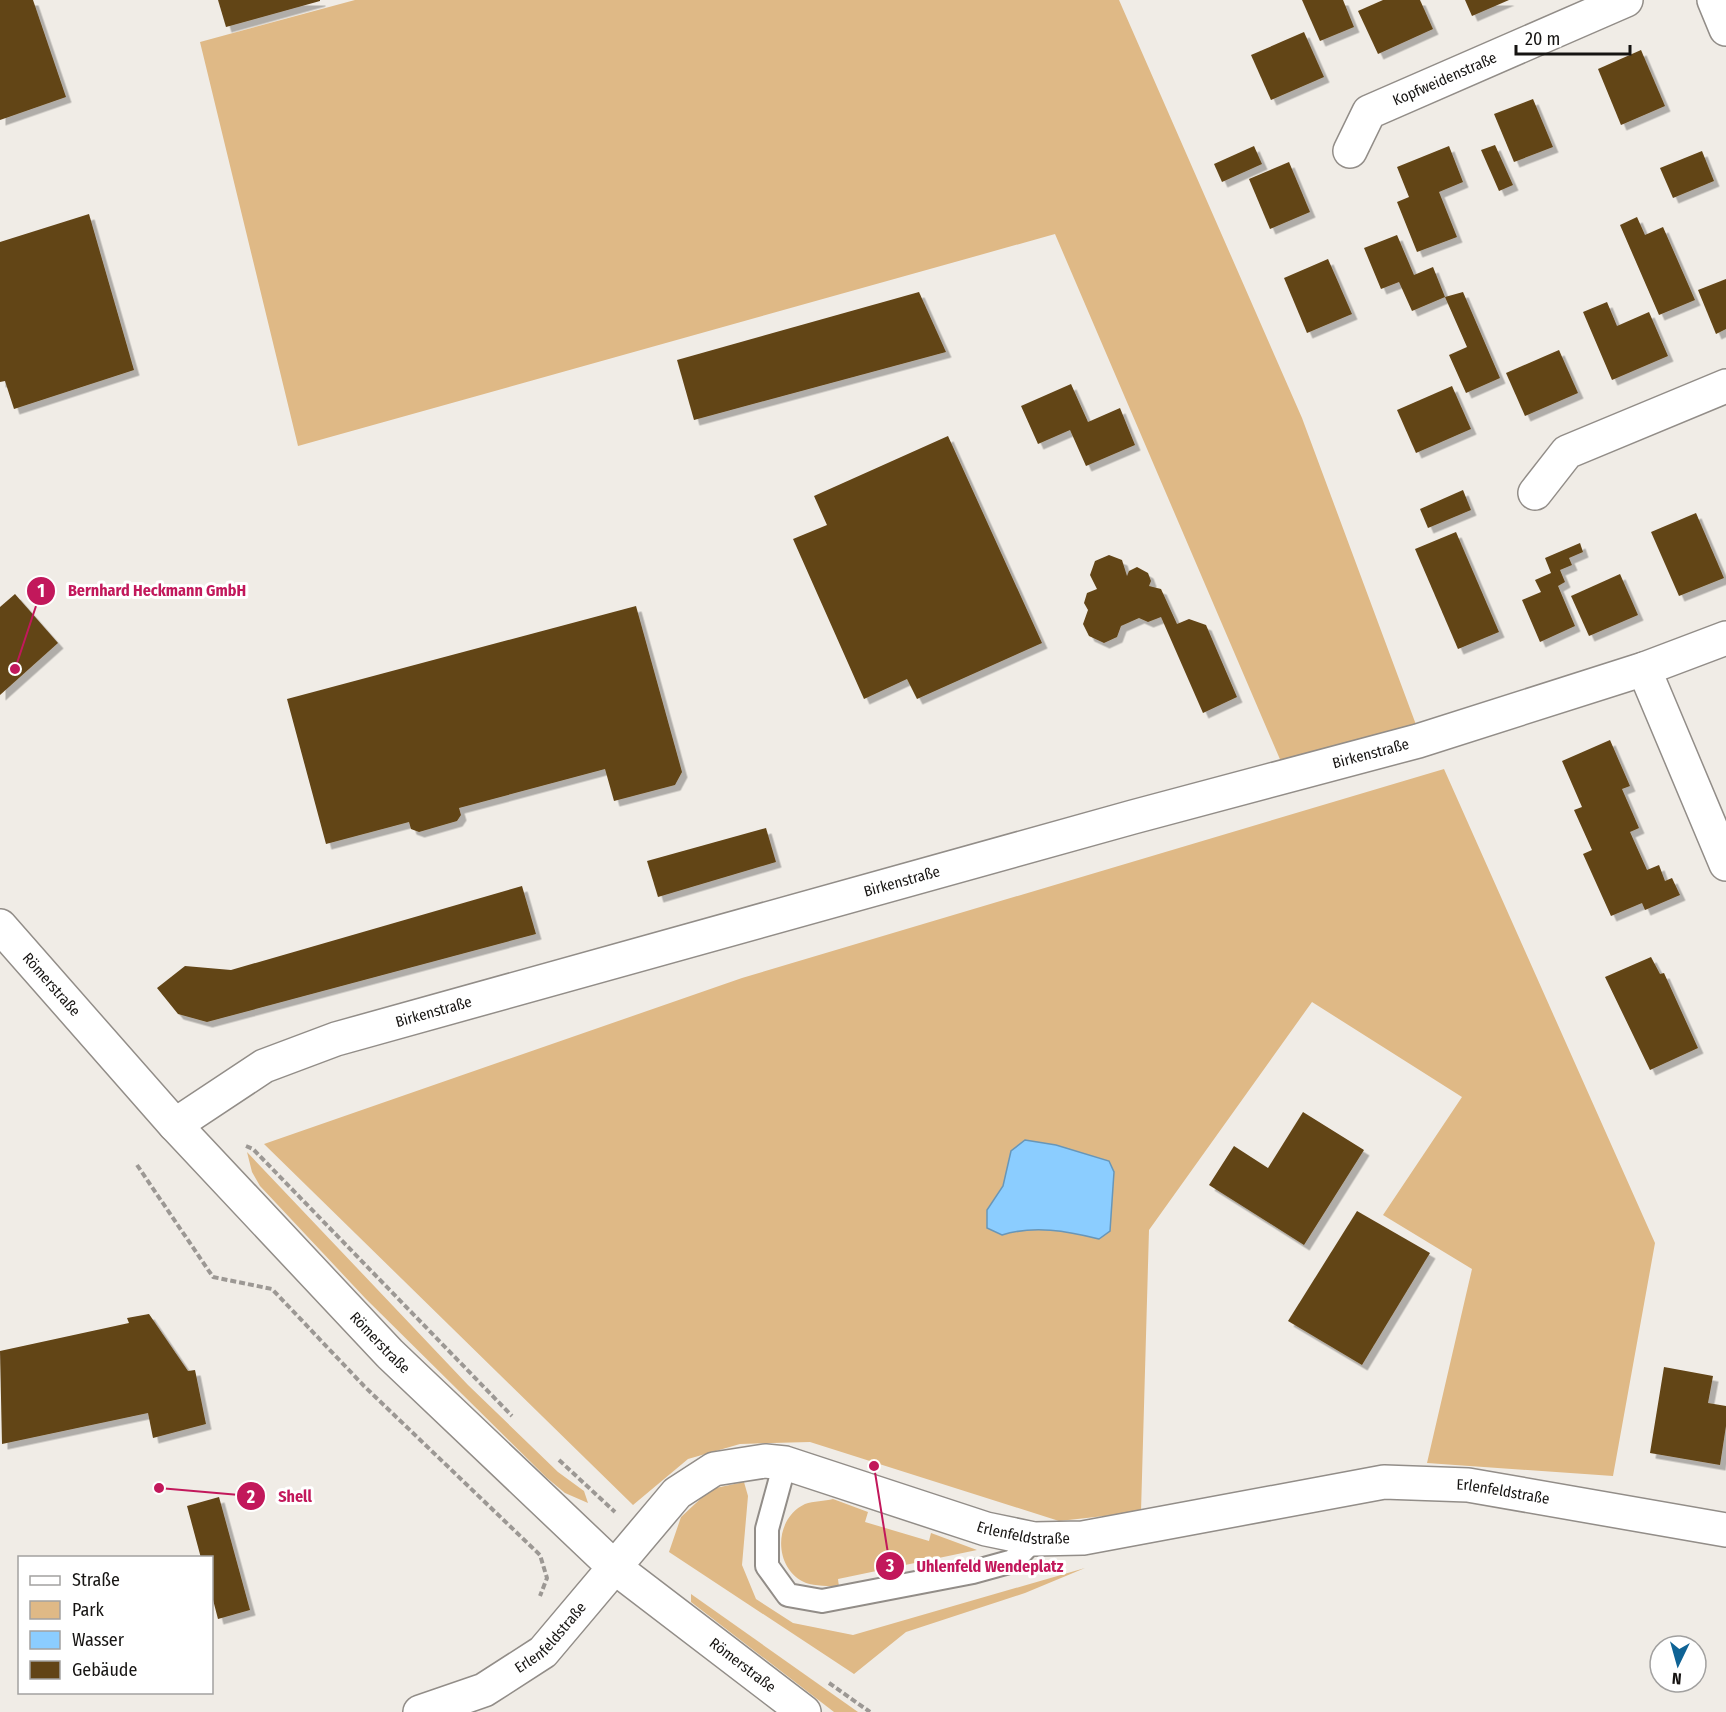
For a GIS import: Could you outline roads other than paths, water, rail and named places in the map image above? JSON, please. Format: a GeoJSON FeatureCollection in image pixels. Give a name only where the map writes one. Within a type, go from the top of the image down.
{"type":"FeatureCollection","features":[{"type":"Feature","properties":{"kind":"street","name":"Kopfweidenstraße"},"geometry":{"type":"LineString","coordinates":[[1350,150],[1369,112],[1626,0]]}},
{"type":"Feature","properties":{"kind":"street"},"geometry":{"type":"LineString","coordinates":[[1714,0],[1726,29]]}},
{"type":"Feature","properties":{"kind":"street"},"geometry":{"type":"LineString","coordinates":[[1535,493],[1567,452],[1726,386]]}},
{"type":"Feature","properties":{"kind":"street","name":"Birkenstraße"},"geometry":{"type":"LineString","coordinates":[[174,1125],[264,1066],[336,1039],[1122,820],[1418,741],[1644,669],[1726,638]]}},
{"type":"Feature","properties":{"kind":"street"},"geometry":{"type":"LineString","coordinates":[[1644,669],[1726,864]]}},
{"type":"Feature","properties":{"kind":"street","name":"Römerstraße"},"geometry":{"type":"LineString","coordinates":[[0,926],[174,1125],[390,1354],[614,1566],[804,1712]]}},
{"type":"Feature","properties":{"kind":"street","name":"Erlenfeldstraße"},"geometry":{"type":"LineString","coordinates":[[420,1712],[484,1690],[543,1652],[592,1597],[614,1566],[677,1493],[714,1469],[765,1461],[785,1463],[986,1529],[1034,1539],[1083,1538],[1384,1482],[1468,1485],[1726,1530]]}},
{"type":"Feature","properties":{"kind":"lane"},"geometry":{"type":"LineString","coordinates":[[785,1463],[767,1529],[767,1566],[788,1595],[822,1601],[973,1572],[1013,1561],[1034,1539]]}},
{"type":"Feature","properties":{"kind":"water"},"geometry":{"type":"Polygon","coordinates":[[[1025,1140],[1056,1145],[1109,1161],[1114,1172],[1110,1231],[1099,1239],[1050,1230],[1026,1230],[1002,1235],[987,1228],[987,1210],[1003,1186],[1011,1151],[1025,1140]]]}},
{"type":"Feature","properties":{"kind":"place","name":"Bernhard Heckmann GmbH"},"geometry":{"type":"Point","coordinates":[15,669]}},
{"type":"Feature","properties":{"kind":"place","name":"Uhlenfeld Wendeplatz"},"geometry":{"type":"Point","coordinates":[874,1466]}},
{"type":"Feature","properties":{"kind":"place","name":"Shell"},"geometry":{"type":"Point","coordinates":[159,1488]}}]}
